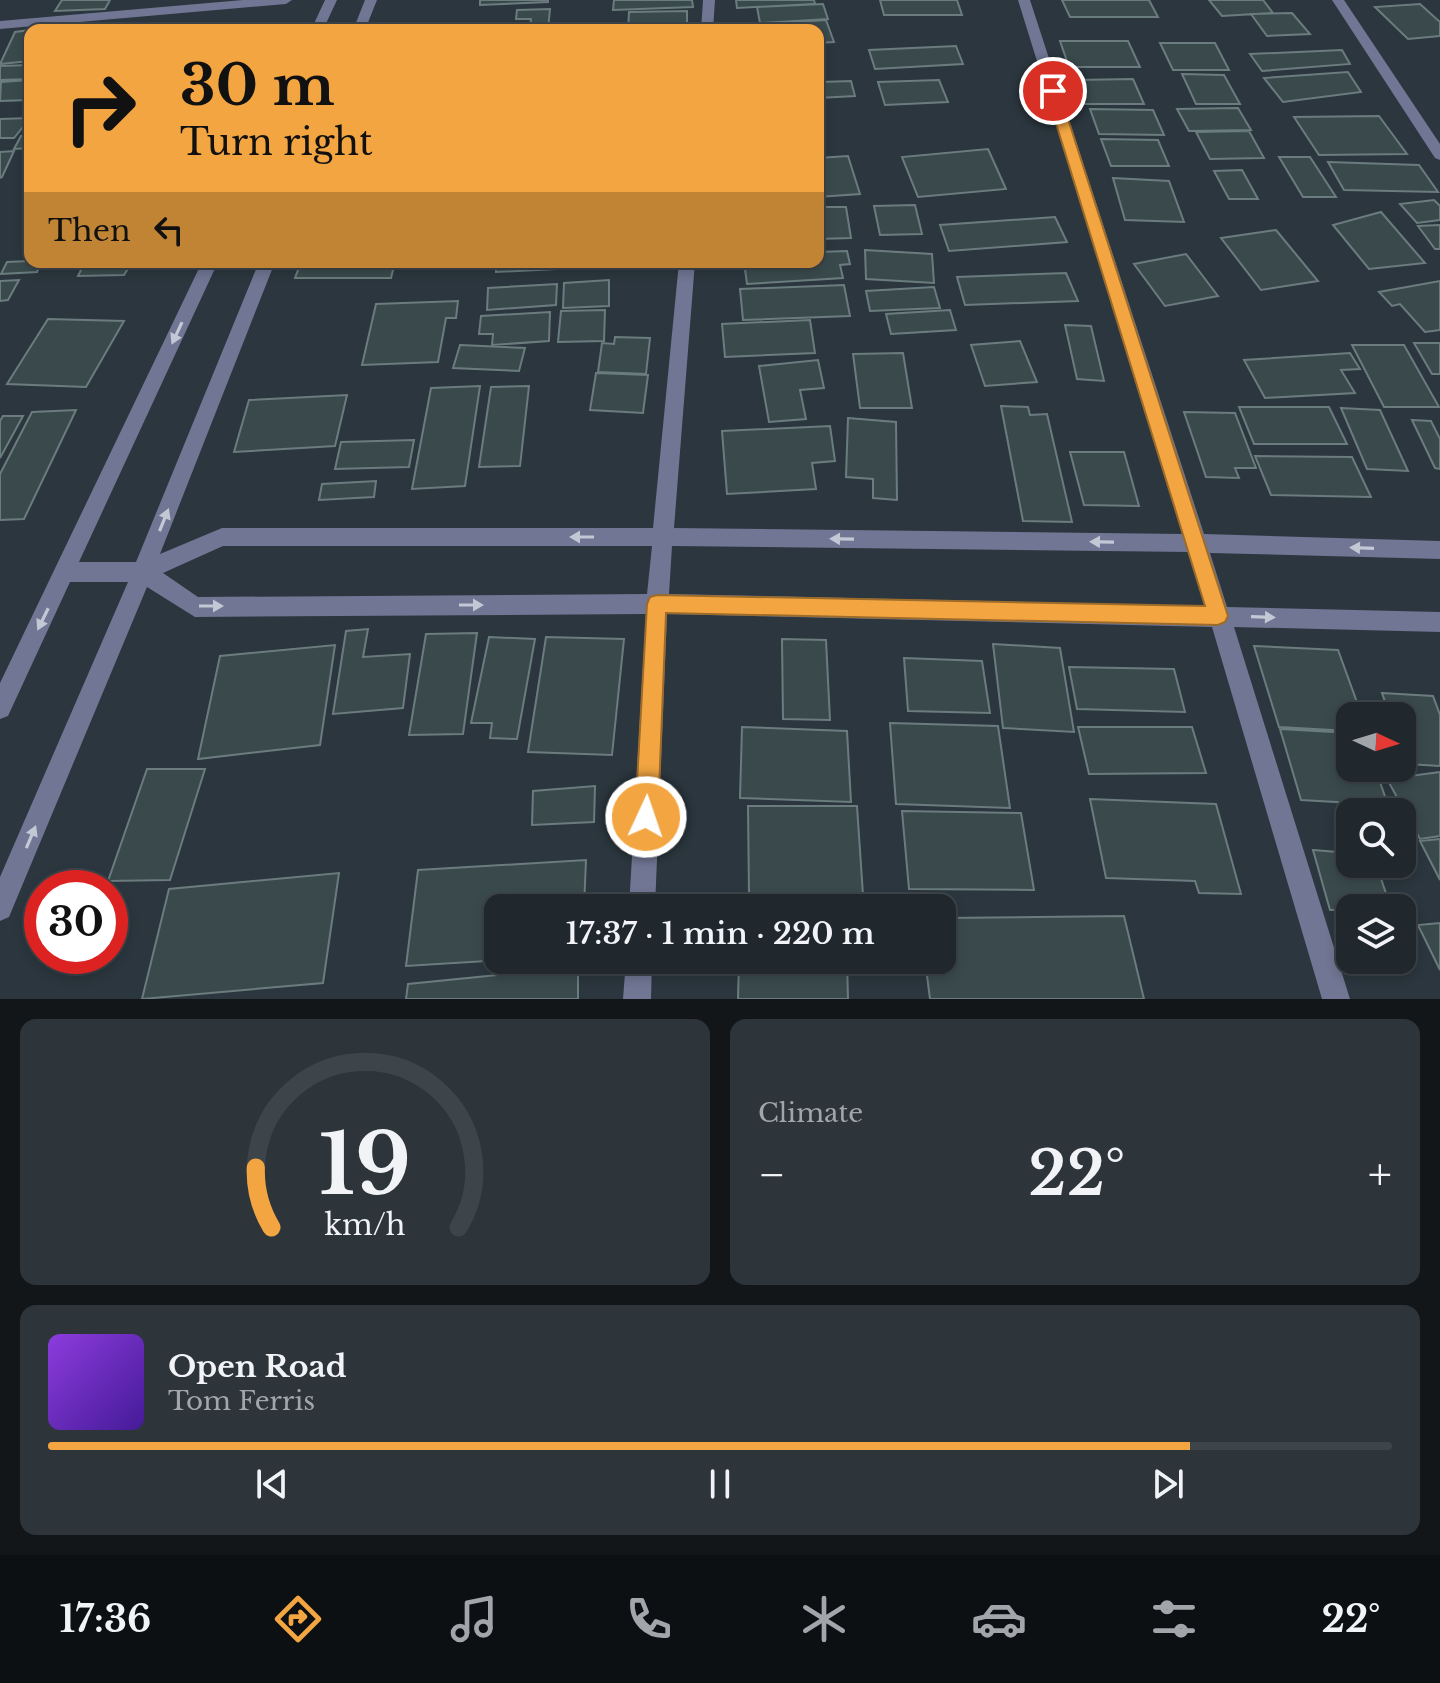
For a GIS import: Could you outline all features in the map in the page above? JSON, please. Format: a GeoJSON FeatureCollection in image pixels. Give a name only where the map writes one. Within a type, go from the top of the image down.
{"type":"FeatureCollection","features":[{"type":"Feature","properties":{"kind":"street"},"geometry":{"type":"LineString","coordinates":[[0,25],[286,0]]}},
{"type":"Feature","properties":{"kind":"street"},"geometry":{"type":"LineString","coordinates":[[320,24],[331,0]]}},
{"type":"Feature","properties":{"kind":"street"},"geometry":{"type":"LineString","coordinates":[[361,24],[371,0]]}},
{"type":"Feature","properties":{"kind":"street"},"geometry":{"type":"LineString","coordinates":[[707,24],[709,0]]}},
{"type":"Feature","properties":{"kind":"street"},"geometry":{"type":"LineString","coordinates":[[1024,0],[1197,543],[1336,999]]}},
{"type":"Feature","properties":{"kind":"street"},"geometry":{"type":"LineString","coordinates":[[1338,0],[1440,155]]}},
{"type":"Feature","properties":{"kind":"street"},"geometry":{"type":"LineString","coordinates":[[0,708],[207,268]]}},
{"type":"Feature","properties":{"kind":"street"},"geometry":{"type":"LineString","coordinates":[[0,908],[143,572],[265,268]]}},
{"type":"Feature","properties":{"kind":"street"},"geometry":{"type":"LineString","coordinates":[[643,894],[657,604],[686,268]]}},
{"type":"Feature","properties":{"kind":"street"},"geometry":{"type":"LineString","coordinates":[[66,572],[143,572],[222,537],[663,537],[1197,543],[1440,550]]}},
{"type":"Feature","properties":{"kind":"street"},"geometry":{"type":"LineString","coordinates":[[143,572],[195,607],[657,604],[1440,622]]}},
{"type":"Feature","properties":{"kind":"street"},"geometry":{"type":"LineString","coordinates":[[637,999],[638,974]]}},
{"type":"Feature","properties":{"kind":"building"},"geometry":{"type":"Polygon","coordinates":[[[62,0],[110,0],[105,9],[55,11],[62,0]]]}},
{"type":"Feature","properties":{"kind":"building"},"geometry":{"type":"Polygon","coordinates":[[[480,0],[548,0],[548,2],[480,5],[480,0]]]}},
{"type":"Feature","properties":{"kind":"building"},"geometry":{"type":"Polygon","coordinates":[[[614,0],[692,0],[693,7],[613,10],[614,0]]]}},
{"type":"Feature","properties":{"kind":"building"},"geometry":{"type":"Polygon","coordinates":[[[736,0],[814,0],[815,4],[737,8],[736,0]]]}},
{"type":"Feature","properties":{"kind":"building"},"geometry":{"type":"Polygon","coordinates":[[[880,0],[957,0],[962,15],[884,15],[880,0]]]}},
{"type":"Feature","properties":{"kind":"building"},"geometry":{"type":"Polygon","coordinates":[[[1062,0],[1149,0],[1158,17],[1070,17],[1062,0]]]}},
{"type":"Feature","properties":{"kind":"building"},"geometry":{"type":"Polygon","coordinates":[[[1209,0],[1263,0],[1273,13],[1222,16],[1209,0]]]}},
{"type":"Feature","properties":{"kind":"building"},"geometry":{"type":"Polygon","coordinates":[[[823,4],[828,19],[760,23],[757,7],[823,4]]]}},
{"type":"Feature","properties":{"kind":"building"},"geometry":{"type":"Polygon","coordinates":[[[1420,4],[1440,22],[1440,36],[1408,39],[1375,7],[1420,4]]]}},
{"type":"Feature","properties":{"kind":"building"},"geometry":{"type":"Polygon","coordinates":[[[550,9],[549,24],[531,24],[531,19],[516,19],[517,10],[550,9]]]}},
{"type":"Feature","properties":{"kind":"building"},"geometry":{"type":"Polygon","coordinates":[[[687,11],[687,24],[628,24],[629,12],[687,11]]]}},
{"type":"Feature","properties":{"kind":"building"},"geometry":{"type":"Polygon","coordinates":[[[1292,13],[1310,34],[1267,36],[1251,14],[1292,13]]]}},
{"type":"Feature","properties":{"kind":"building"},"geometry":{"type":"Polygon","coordinates":[[[826,20],[834,42],[824,43],[824,24],[765,24],[826,20]]]}},
{"type":"Feature","properties":{"kind":"building"},"geometry":{"type":"Polygon","coordinates":[[[24,31],[24,62],[0,64],[15,32],[24,31]]]}},
{"type":"Feature","properties":{"kind":"building"},"geometry":{"type":"Polygon","coordinates":[[[1060,41],[1128,41],[1140,67],[1069,67],[1060,41]]]}},
{"type":"Feature","properties":{"kind":"building"},"geometry":{"type":"Polygon","coordinates":[[[1160,43],[1215,43],[1229,70],[1173,70],[1160,43]]]}},
{"type":"Feature","properties":{"kind":"building"},"geometry":{"type":"Polygon","coordinates":[[[956,46],[963,64],[875,69],[869,50],[956,46]]]}},
{"type":"Feature","properties":{"kind":"building"},"geometry":{"type":"Polygon","coordinates":[[[1342,50],[1350,64],[1262,71],[1250,54],[1342,50]]]}},
{"type":"Feature","properties":{"kind":"building"},"geometry":{"type":"Polygon","coordinates":[[[24,65],[24,79],[0,80],[0,66],[24,65]]]}},
{"type":"Feature","properties":{"kind":"building"},"geometry":{"type":"Polygon","coordinates":[[[1348,72],[1361,92],[1283,102],[1264,78],[1348,72]]]}},
{"type":"Feature","properties":{"kind":"building"},"geometry":{"type":"Polygon","coordinates":[[[1182,74],[1224,75],[1240,104],[1196,104],[1182,74]]]}},
{"type":"Feature","properties":{"kind":"building"},"geometry":{"type":"Polygon","coordinates":[[[1133,79],[1144,104],[1085,104],[1075,80],[1133,79]]]}},
{"type":"Feature","properties":{"kind":"building"},"geometry":{"type":"Polygon","coordinates":[[[24,80],[24,100],[0,101],[1,82],[24,80]]]}},
{"type":"Feature","properties":{"kind":"building"},"geometry":{"type":"Polygon","coordinates":[[[939,80],[948,102],[885,105],[878,82],[939,80]]]}},
{"type":"Feature","properties":{"kind":"building"},"geometry":{"type":"Polygon","coordinates":[[[851,81],[855,96],[824,98],[824,82],[851,81]]]}},
{"type":"Feature","properties":{"kind":"building"},"geometry":{"type":"Polygon","coordinates":[[[1238,108],[1251,130],[1189,131],[1177,109],[1238,108]]]}},
{"type":"Feature","properties":{"kind":"building"},"geometry":{"type":"Polygon","coordinates":[[[1090,109],[1153,110],[1164,135],[1099,134],[1090,109]]]}},
{"type":"Feature","properties":{"kind":"building"},"geometry":{"type":"Polygon","coordinates":[[[1379,116],[1407,154],[1319,155],[1294,117],[1379,116]]]}},
{"type":"Feature","properties":{"kind":"building"},"geometry":{"type":"Polygon","coordinates":[[[24,118],[24,126],[14,138],[0,138],[0,119],[24,118]]]}},
{"type":"Feature","properties":{"kind":"building"},"geometry":{"type":"Polygon","coordinates":[[[1249,131],[1264,158],[1210,159],[1196,132],[1249,131]]]}},
{"type":"Feature","properties":{"kind":"building"},"geometry":{"type":"Polygon","coordinates":[[[24,136],[24,148],[14,149],[24,136]]]}},
{"type":"Feature","properties":{"kind":"building"},"geometry":{"type":"Polygon","coordinates":[[[1101,139],[1158,140],[1169,166],[1111,166],[1101,139]]]}},
{"type":"Feature","properties":{"kind":"building"},"geometry":{"type":"Polygon","coordinates":[[[988,149],[1006,189],[918,197],[902,157],[988,149]]]}},
{"type":"Feature","properties":{"kind":"building"},"geometry":{"type":"Polygon","coordinates":[[[14,151],[2,177],[0,178],[0,152],[14,151]]]}},
{"type":"Feature","properties":{"kind":"building"},"geometry":{"type":"Polygon","coordinates":[[[848,156],[860,194],[824,197],[824,158],[848,156]]]}},
{"type":"Feature","properties":{"kind":"building"},"geometry":{"type":"Polygon","coordinates":[[[1279,157],[1310,157],[1336,197],[1303,197],[1279,157]]]}},
{"type":"Feature","properties":{"kind":"building"},"geometry":{"type":"Polygon","coordinates":[[[1328,162],[1419,165],[1438,192],[1344,190],[1328,162]]]}},
{"type":"Feature","properties":{"kind":"building"},"geometry":{"type":"Polygon","coordinates":[[[1242,170],[1258,199],[1229,199],[1214,171],[1242,170]]]}},
{"type":"Feature","properties":{"kind":"building"},"geometry":{"type":"Polygon","coordinates":[[[1113,178],[1169,181],[1184,222],[1125,220],[1113,178]]]}},
{"type":"Feature","properties":{"kind":"building"},"geometry":{"type":"Polygon","coordinates":[[[1434,200],[1440,206],[1440,220],[1417,223],[1400,204],[1434,200]]]}},
{"type":"Feature","properties":{"kind":"building"},"geometry":{"type":"Polygon","coordinates":[[[915,205],[922,234],[880,235],[874,206],[915,205]]]}},
{"type":"Feature","properties":{"kind":"building"},"geometry":{"type":"Polygon","coordinates":[[[824,207],[846,207],[851,238],[824,239],[824,207]]]}},
{"type":"Feature","properties":{"kind":"building"},"geometry":{"type":"Polygon","coordinates":[[[1381,212],[1425,263],[1369,269],[1333,225],[1381,212]]]}},
{"type":"Feature","properties":{"kind":"building"},"geometry":{"type":"Polygon","coordinates":[[[1055,217],[1067,242],[949,251],[940,225],[1055,217]]]}},
{"type":"Feature","properties":{"kind":"building"},"geometry":{"type":"Polygon","coordinates":[[[1440,225],[1440,249],[1435,249],[1418,226],[1440,225]]]}},
{"type":"Feature","properties":{"kind":"building"},"geometry":{"type":"Polygon","coordinates":[[[1276,230],[1318,281],[1261,290],[1221,238],[1276,230]]]}},
{"type":"Feature","properties":{"kind":"building"},"geometry":{"type":"Polygon","coordinates":[[[865,250],[932,254],[934,283],[866,279],[865,250]]]}},
{"type":"Feature","properties":{"kind":"building"},"geometry":{"type":"Polygon","coordinates":[[[847,251],[850,264],[840,265],[843,278],[747,284],[745,268],[824,268],[824,252],[847,251]]]}},
{"type":"Feature","properties":{"kind":"building"},"geometry":{"type":"Polygon","coordinates":[[[1186,254],[1218,296],[1165,306],[1134,264],[1186,254]]]}},
{"type":"Feature","properties":{"kind":"building"},"geometry":{"type":"Polygon","coordinates":[[[24,261],[24,268],[39,268],[37,272],[1,274],[7,262],[24,261]]]}},
{"type":"Feature","properties":{"kind":"building"},"geometry":{"type":"Polygon","coordinates":[[[82,268],[128,268],[124,275],[78,276],[82,268]]]}},
{"type":"Feature","properties":{"kind":"building"},"geometry":{"type":"Polygon","coordinates":[[[299,268],[394,268],[391,278],[295,278],[299,268]]]}},
{"type":"Feature","properties":{"kind":"building"},"geometry":{"type":"Polygon","coordinates":[[[496,268],[576,268],[496,272],[496,268]]]}},
{"type":"Feature","properties":{"kind":"building"},"geometry":{"type":"Polygon","coordinates":[[[1066,273],[1078,301],[965,305],[957,277],[1066,273]]]}},
{"type":"Feature","properties":{"kind":"building"},"geometry":{"type":"Polygon","coordinates":[[[19,280],[8,300],[0,301],[0,281],[19,280]]]}},
{"type":"Feature","properties":{"kind":"building"},"geometry":{"type":"Polygon","coordinates":[[[609,280],[609,306],[563,308],[564,283],[609,280]]]}},
{"type":"Feature","properties":{"kind":"building"},"geometry":{"type":"Polygon","coordinates":[[[1440,281],[1440,330],[1425,332],[1400,304],[1392,306],[1379,292],[1440,281]]]}},
{"type":"Feature","properties":{"kind":"building"},"geometry":{"type":"Polygon","coordinates":[[[557,284],[556,305],[487,310],[488,288],[557,284]]]}},
{"type":"Feature","properties":{"kind":"building"},"geometry":{"type":"Polygon","coordinates":[[[844,285],[850,316],[743,320],[740,289],[844,285]]]}},
{"type":"Feature","properties":{"kind":"building"},"geometry":{"type":"Polygon","coordinates":[[[934,287],[940,308],[870,311],[866,291],[934,287]]]}},
{"type":"Feature","properties":{"kind":"building"},"geometry":{"type":"Polygon","coordinates":[[[458,301],[456,318],[446,318],[438,362],[362,365],[376,304],[458,301]]]}},
{"type":"Feature","properties":{"kind":"building"},"geometry":{"type":"Polygon","coordinates":[[[605,310],[604,341],[558,342],[561,311],[605,310]]]}},
{"type":"Feature","properties":{"kind":"building"},"geometry":{"type":"Polygon","coordinates":[[[950,310],[956,330],[891,334],[886,314],[950,310]]]}},
{"type":"Feature","properties":{"kind":"building"},"geometry":{"type":"Polygon","coordinates":[[[550,312],[549,341],[492,345],[493,334],[479,334],[481,316],[550,312]]]}},
{"type":"Feature","properties":{"kind":"building"},"geometry":{"type":"Polygon","coordinates":[[[48,319],[124,321],[86,387],[7,384],[48,319]]]}},
{"type":"Feature","properties":{"kind":"building"},"geometry":{"type":"Polygon","coordinates":[[[810,320],[815,353],[725,357],[722,324],[810,320]]]}},
{"type":"Feature","properties":{"kind":"building"},"geometry":{"type":"Polygon","coordinates":[[[1065,325],[1091,326],[1104,381],[1077,379],[1065,325]]]}},
{"type":"Feature","properties":{"kind":"building"},"geometry":{"type":"Polygon","coordinates":[[[615,337],[650,338],[646,374],[598,372],[602,343],[614,344],[615,337]]]}},
{"type":"Feature","properties":{"kind":"building"},"geometry":{"type":"Polygon","coordinates":[[[1020,341],[1037,382],[985,386],[971,345],[1020,341]]]}},
{"type":"Feature","properties":{"kind":"building"},"geometry":{"type":"Polygon","coordinates":[[[1414,343],[1440,343],[1440,374],[1432,374],[1414,343]]]}},
{"type":"Feature","properties":{"kind":"building"},"geometry":{"type":"Polygon","coordinates":[[[460,345],[525,348],[519,371],[453,368],[460,345]]]}},
{"type":"Feature","properties":{"kind":"building"},"geometry":{"type":"Polygon","coordinates":[[[1352,345],[1404,345],[1439,407],[1384,407],[1352,345]]]}},
{"type":"Feature","properties":{"kind":"building"},"geometry":{"type":"Polygon","coordinates":[[[903,353],[912,408],[860,408],[853,354],[903,353]]]}},
{"type":"Feature","properties":{"kind":"building"},"geometry":{"type":"Polygon","coordinates":[[[1350,353],[1360,369],[1341,370],[1355,393],[1265,398],[1244,360],[1350,353]]]}},
{"type":"Feature","properties":{"kind":"building"},"geometry":{"type":"Polygon","coordinates":[[[818,360],[824,388],[800,390],[806,419],[769,422],[759,366],[818,360]]]}},
{"type":"Feature","properties":{"kind":"building"},"geometry":{"type":"Polygon","coordinates":[[[596,373],[648,375],[643,413],[590,410],[596,373]]]}},
{"type":"Feature","properties":{"kind":"building"},"geometry":{"type":"Polygon","coordinates":[[[480,386],[465,486],[412,489],[431,388],[480,386]]]}},
{"type":"Feature","properties":{"kind":"building"},"geometry":{"type":"Polygon","coordinates":[[[529,386],[520,466],[479,467],[491,387],[529,386]]]}},
{"type":"Feature","properties":{"kind":"building"},"geometry":{"type":"Polygon","coordinates":[[[347,395],[335,446],[234,452],[249,400],[347,395]]]}},
{"type":"Feature","properties":{"kind":"building"},"geometry":{"type":"Polygon","coordinates":[[[1001,406],[1028,407],[1030,415],[1047,414],[1072,522],[1023,521],[1001,406]]]}},
{"type":"Feature","properties":{"kind":"building"},"geometry":{"type":"Polygon","coordinates":[[[1239,407],[1329,407],[1347,444],[1254,444],[1239,407]]]}},
{"type":"Feature","properties":{"kind":"building"},"geometry":{"type":"Polygon","coordinates":[[[1341,408],[1380,410],[1408,471],[1367,469],[1341,408]]]}},
{"type":"Feature","properties":{"kind":"building"},"geometry":{"type":"Polygon","coordinates":[[[76,410],[24,519],[0,520],[0,474],[32,412],[76,410]]]}},
{"type":"Feature","properties":{"kind":"building"},"geometry":{"type":"Polygon","coordinates":[[[1184,412],[1235,413],[1256,468],[1235,468],[1239,478],[1206,477],[1184,412]]]}},
{"type":"Feature","properties":{"kind":"building"},"geometry":{"type":"Polygon","coordinates":[[[3,416],[23,416],[0,458],[0,421],[3,416]]]}},
{"type":"Feature","properties":{"kind":"building"},"geometry":{"type":"Polygon","coordinates":[[[848,418],[896,422],[897,500],[873,498],[873,479],[846,477],[848,418]]]}},
{"type":"Feature","properties":{"kind":"building"},"geometry":{"type":"Polygon","coordinates":[[[1412,420],[1431,421],[1440,439],[1440,469],[1435,468],[1412,420]]]}},
{"type":"Feature","properties":{"kind":"building"},"geometry":{"type":"Polygon","coordinates":[[[830,426],[835,461],[812,463],[816,489],[727,494],[722,431],[830,426]]]}},
{"type":"Feature","properties":{"kind":"building"},"geometry":{"type":"Polygon","coordinates":[[[414,440],[409,467],[335,469],[341,442],[414,440]]]}},
{"type":"Feature","properties":{"kind":"building"},"geometry":{"type":"Polygon","coordinates":[[[1070,452],[1124,452],[1139,506],[1084,505],[1070,452]]]}},
{"type":"Feature","properties":{"kind":"building"},"geometry":{"type":"Polygon","coordinates":[[[1255,456],[1352,457],[1371,497],[1271,495],[1255,456]]]}},
{"type":"Feature","properties":{"kind":"building"},"geometry":{"type":"Polygon","coordinates":[[[376,481],[374,497],[319,500],[322,484],[376,481]]]}},
{"type":"Feature","properties":{"kind":"building"},"geometry":{"type":"Polygon","coordinates":[[[368,629],[363,657],[410,654],[403,708],[333,714],[346,631],[368,629]]]}},
{"type":"Feature","properties":{"kind":"building"},"geometry":{"type":"Polygon","coordinates":[[[477,633],[463,734],[409,735],[426,634],[477,633]]]}},
{"type":"Feature","properties":{"kind":"building"},"geometry":{"type":"Polygon","coordinates":[[[489,637],[535,639],[517,739],[490,738],[492,723],[471,723],[489,637]]]}},
{"type":"Feature","properties":{"kind":"building"},"geometry":{"type":"Polygon","coordinates":[[[546,637],[624,639],[612,755],[528,752],[546,637]]]}},
{"type":"Feature","properties":{"kind":"building"},"geometry":{"type":"Polygon","coordinates":[[[782,639],[826,640],[830,720],[783,719],[782,639]]]}},
{"type":"Feature","properties":{"kind":"building"},"geometry":{"type":"Polygon","coordinates":[[[993,644],[1060,648],[1074,732],[1003,728],[993,644]]]}},
{"type":"Feature","properties":{"kind":"building"},"geometry":{"type":"Polygon","coordinates":[[[335,645],[320,745],[198,759],[220,656],[335,645]]]}},
{"type":"Feature","properties":{"kind":"building"},"geometry":{"type":"Polygon","coordinates":[[[1254,646],[1338,650],[1357,702],[1336,702],[1336,730],[1279,727],[1254,646]]]}},
{"type":"Feature","properties":{"kind":"building"},"geometry":{"type":"Polygon","coordinates":[[[904,658],[982,661],[990,713],[908,711],[904,658]]]}},
{"type":"Feature","properties":{"kind":"building"},"geometry":{"type":"Polygon","coordinates":[[[1069,667],[1174,669],[1185,712],[1077,709],[1069,667]]]}},
{"type":"Feature","properties":{"kind":"building"},"geometry":{"type":"Polygon","coordinates":[[[1382,693],[1433,696],[1440,715],[1440,766],[1416,765],[1416,702],[1385,702],[1382,693]]]}},
{"type":"Feature","properties":{"kind":"building"},"geometry":{"type":"Polygon","coordinates":[[[890,723],[998,726],[1010,808],[896,804],[890,723]]]}},
{"type":"Feature","properties":{"kind":"building"},"geometry":{"type":"Polygon","coordinates":[[[742,727],[847,731],[851,802],[740,798],[742,727]]]}},
{"type":"Feature","properties":{"kind":"building"},"geometry":{"type":"Polygon","coordinates":[[[1078,727],[1192,727],[1206,773],[1089,774],[1078,727]]]}},
{"type":"Feature","properties":{"kind":"building"},"geometry":{"type":"Polygon","coordinates":[[[1280,729],[1336,732],[1336,782],[1380,782],[1386,798],[1336,798],[1336,802],[1301,800],[1280,729]]]}},
{"type":"Feature","properties":{"kind":"building"},"geometry":{"type":"Polygon","coordinates":[[[147,769],[205,769],[170,880],[128,881],[128,870],[112,870],[147,769]]]}},
{"type":"Feature","properties":{"kind":"building"},"geometry":{"type":"Polygon","coordinates":[[[1440,772],[1440,836],[1420,839],[1416,832],[1416,798],[1397,798],[1389,782],[1416,782],[1416,775],[1440,772]]]}},
{"type":"Feature","properties":{"kind":"building"},"geometry":{"type":"Polygon","coordinates":[[[595,786],[594,822],[532,825],[533,791],[595,786]]]}},
{"type":"Feature","properties":{"kind":"building"},"geometry":{"type":"Polygon","coordinates":[[[1090,799],[1216,804],[1241,894],[1199,893],[1195,881],[1106,878],[1090,799]]]}},
{"type":"Feature","properties":{"kind":"building"},"geometry":{"type":"Polygon","coordinates":[[[748,806],[857,806],[863,894],[749,894],[748,806]]]}},
{"type":"Feature","properties":{"kind":"building"},"geometry":{"type":"Polygon","coordinates":[[[902,811],[1021,813],[1034,890],[909,889],[902,811]]]}},
{"type":"Feature","properties":{"kind":"building"},"geometry":{"type":"Polygon","coordinates":[[[1440,839],[1440,880],[1420,841],[1440,839]]]}},
{"type":"Feature","properties":{"kind":"building"},"geometry":{"type":"Polygon","coordinates":[[[1313,850],[1336,852],[1336,878],[1381,878],[1386,894],[1336,894],[1336,910],[1330,910],[1313,850]]]}},
{"type":"Feature","properties":{"kind":"building"},"geometry":{"type":"Polygon","coordinates":[[[586,860],[585,894],[484,894],[484,961],[406,966],[418,870],[586,860]]]}},
{"type":"Feature","properties":{"kind":"building"},"geometry":{"type":"Polygon","coordinates":[[[339,873],[323,983],[142,999],[169,889],[339,873]]]}},
{"type":"Feature","properties":{"kind":"building"},"geometry":{"type":"Polygon","coordinates":[[[1124,916],[1144,999],[930,999],[927,974],[956,974],[956,918],[1124,916]]]}},
{"type":"Feature","properties":{"kind":"building"},"geometry":{"type":"Polygon","coordinates":[[[1440,923],[1440,970],[1418,925],[1440,923]]]}},
{"type":"Feature","properties":{"kind":"building"},"geometry":{"type":"Polygon","coordinates":[[[508,974],[578,974],[578,999],[406,999],[408,984],[508,974]]]}},
{"type":"Feature","properties":{"kind":"building"},"geometry":{"type":"Polygon","coordinates":[[[739,974],[847,974],[848,999],[738,999],[739,974]]]}},
{"type":"Feature","properties":{"kind":"route"},"geometry":{"type":"LineString","coordinates":[[646,817],[657,604],[1218,616],[1053,91]]}}]}
